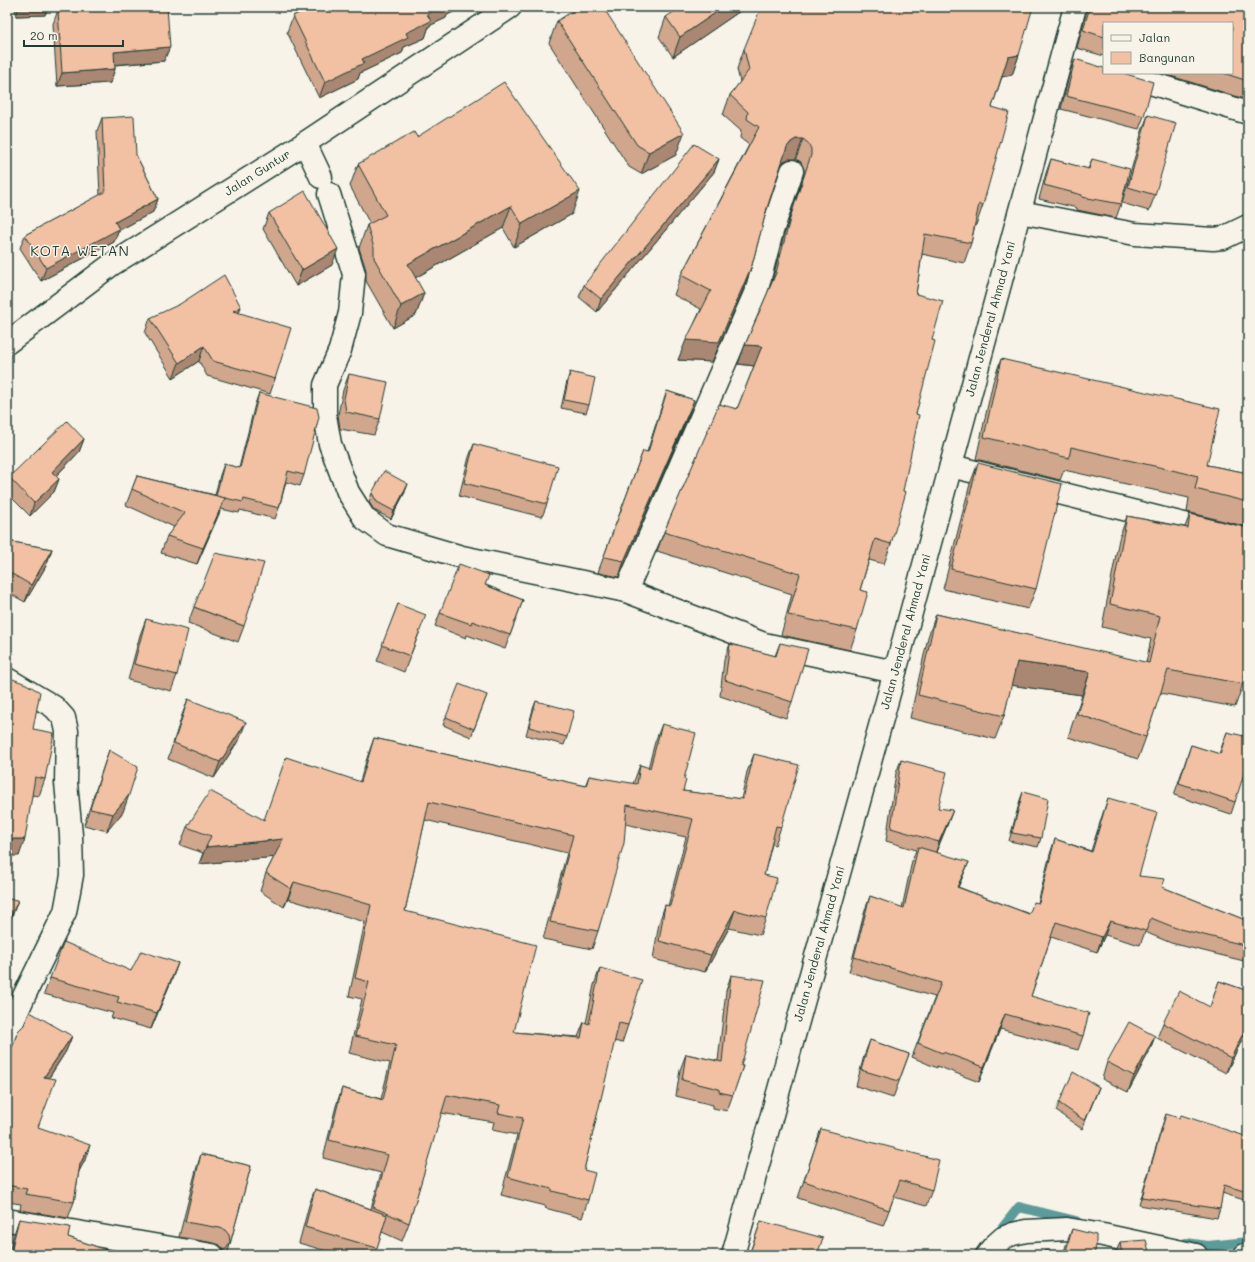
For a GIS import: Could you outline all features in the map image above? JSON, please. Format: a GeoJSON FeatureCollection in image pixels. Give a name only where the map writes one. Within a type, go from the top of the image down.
{"type":"FeatureCollection","features":[{"type":"Feature","properties":{"kind":"street","name":"Jalan Guntur"},"geometry":{"type":"LineString","coordinates":[[7,343],[111,265],[305,143],[510,7]]}},
{"type":"Feature","properties":{"kind":"street","name":"Jalan Jenderal Ahmad Yani"},"geometry":{"type":"LineString","coordinates":[[733,1255],[895,672],[1075,7]]}},
{"type":"Feature","properties":{"kind":"street"},"geometry":{"type":"LineString","coordinates":[[1062,56],[1095,66]]}},
{"type":"Feature","properties":{"kind":"street"},"geometry":{"type":"LineString","coordinates":[[1121,74],[1248,113]]}},
{"type":"Feature","properties":{"kind":"street"},"geometry":{"type":"LineString","coordinates":[[305,143],[325,185],[354,274],[350,312],[340,350],[325,385],[325,414],[330,444],[348,492],[365,519],[387,535],[462,557],[626,591],[764,644],[895,672]]}},
{"type":"Feature","properties":{"kind":"street"},"geometry":{"type":"LineString","coordinates":[[626,591],[757,289],[772,231],[792,171]]}},
{"type":"Feature","properties":{"kind":"street"},"geometry":{"type":"LineString","coordinates":[[1020,212],[1135,234],[1213,239],[1223,238],[1248,226]]}},
{"type":"Feature","properties":{"kind":"street"},"geometry":{"type":"LineString","coordinates":[[950,466],[1248,540]]}},
{"type":"Feature","properties":{"kind":"street"},"geometry":{"type":"LineString","coordinates":[[7,679],[54,706],[64,718],[67,731],[66,783],[71,835],[72,875],[65,912],[24,996],[7,1035]]}},
{"type":"Feature","properties":{"kind":"street"},"geometry":{"type":"LineString","coordinates":[[7,1220],[212,1255]]}},
{"type":"Feature","properties":{"kind":"street"},"geometry":{"type":"LineString","coordinates":[[987,1255],[1003,1238],[1013,1234],[1026,1231],[1067,1229],[1103,1235],[1196,1255]]}},
{"type":"Feature","properties":{"kind":"building"},"geometry":{"type":"Polygon","coordinates":[[[99,7],[167,7],[170,47],[114,52],[115,69],[62,73],[58,10],[99,7]]]}},
{"type":"Feature","properties":{"kind":"building"},"geometry":{"type":"Polygon","coordinates":[[[310,7],[441,7],[427,14],[431,21],[406,33],[408,37],[362,59],[364,63],[325,82],[293,16],[310,7]]]}},
{"type":"Feature","properties":{"kind":"building"},"geometry":{"type":"Polygon","coordinates":[[[579,7],[603,7],[684,133],[649,152],[637,145],[557,21],[579,7]]]}},
{"type":"Feature","properties":{"kind":"building"},"geometry":{"type":"Polygon","coordinates":[[[681,7],[724,7],[680,37],[666,17],[681,7]]]}},
{"type":"Feature","properties":{"kind":"building"},"geometry":{"type":"Polygon","coordinates":[[[761,7],[1033,7],[1019,55],[1008,57],[992,107],[1009,112],[983,205],[979,204],[971,243],[925,234],[916,294],[943,301],[932,340],[935,341],[916,414],[919,415],[903,491],[906,492],[891,544],[875,539],[860,590],[868,592],[857,630],[788,615],[800,574],[664,532],[719,404],[737,409],[762,346],[745,345],[776,273],[791,215],[811,155],[811,149],[808,143],[803,139],[796,139],[787,147],[767,208],[752,265],[719,342],[686,340],[711,291],[681,275],[759,127],[747,119],[748,112],[730,95],[749,70],[744,49],[761,7]]]}},
{"type":"Feature","properties":{"kind":"building"},"geometry":{"type":"Polygon","coordinates":[[[1090,7],[1248,7],[1248,81],[1226,74],[1233,74],[1233,22],[1103,22],[1103,37],[1083,30],[1090,7]]]}},
{"type":"Feature","properties":{"kind":"building"},"geometry":{"type":"Polygon","coordinates":[[[7,25],[8,49],[7,49],[7,25]]]}},
{"type":"Feature","properties":{"kind":"building"},"geometry":{"type":"Polygon","coordinates":[[[1075,59],[1103,68],[1103,74],[1126,74],[1153,82],[1144,116],[1066,96],[1075,59]]]}},
{"type":"Feature","properties":{"kind":"building"},"geometry":{"type":"Polygon","coordinates":[[[504,82],[580,191],[522,224],[511,206],[408,264],[424,293],[401,306],[374,258],[374,248],[367,225],[386,215],[358,164],[414,132],[417,137],[504,82]]]}},
{"type":"Feature","properties":{"kind":"building"},"geometry":{"type":"Polygon","coordinates":[[[1148,115],[1176,123],[1155,195],[1128,187],[1148,115]]]}},
{"type":"Feature","properties":{"kind":"building"},"geometry":{"type":"Polygon","coordinates":[[[134,116],[136,155],[158,199],[115,222],[119,229],[46,268],[25,235],[105,192],[102,118],[134,116]]]}},
{"type":"Feature","properties":{"kind":"building"},"geometry":{"type":"Polygon","coordinates":[[[694,144],[719,159],[601,299],[584,285],[694,144]]]}},
{"type":"Feature","properties":{"kind":"building"},"geometry":{"type":"Polygon","coordinates":[[[1051,159],[1089,169],[1092,159],[1130,169],[1121,204],[1082,197],[1082,195],[1044,185],[1051,159]]]}},
{"type":"Feature","properties":{"kind":"building"},"geometry":{"type":"Polygon","coordinates":[[[305,191],[338,249],[302,270],[269,213],[305,191]]]}},
{"type":"Feature","properties":{"kind":"building"},"geometry":{"type":"Polygon","coordinates":[[[224,275],[241,307],[233,311],[291,328],[275,379],[213,361],[204,346],[179,363],[150,318],[180,304],[224,275]]]}},
{"type":"Feature","properties":{"kind":"building"},"geometry":{"type":"Polygon","coordinates":[[[1001,359],[1220,409],[1207,465],[1248,473],[1248,502],[1195,489],[1198,476],[1071,447],[1069,458],[984,437],[1001,359]]]}},
{"type":"Feature","properties":{"kind":"building"},"geometry":{"type":"Polygon","coordinates":[[[570,372],[595,378],[589,405],[564,400],[570,372]]]}},
{"type":"Feature","properties":{"kind":"building"},"geometry":{"type":"Polygon","coordinates":[[[349,374],[388,382],[380,419],[346,412],[344,399],[349,374]]]}},
{"type":"Feature","properties":{"kind":"building"},"geometry":{"type":"Polygon","coordinates":[[[667,391],[694,400],[624,561],[605,557],[604,556],[643,451],[648,452],[667,391]]]}},
{"type":"Feature","properties":{"kind":"building"},"geometry":{"type":"Polygon","coordinates":[[[259,393],[317,408],[319,417],[304,475],[288,471],[279,508],[244,499],[243,502],[216,496],[224,464],[240,468],[259,393]]]}},
{"type":"Feature","properties":{"kind":"building"},"geometry":{"type":"Polygon","coordinates":[[[67,421],[84,439],[52,472],[59,479],[34,503],[9,477],[67,421]]]}},
{"type":"Feature","properties":{"kind":"building"},"geometry":{"type":"Polygon","coordinates":[[[474,444],[558,466],[547,504],[464,483],[474,444]]]}},
{"type":"Feature","properties":{"kind":"building"},"geometry":{"type":"Polygon","coordinates":[[[978,463],[1062,484],[1036,589],[951,569],[978,463]]]}},
{"type":"Feature","properties":{"kind":"building"},"geometry":{"type":"Polygon","coordinates":[[[384,471],[408,484],[394,511],[377,502],[372,493],[384,471]]]}},
{"type":"Feature","properties":{"kind":"building"},"geometry":{"type":"Polygon","coordinates":[[[137,476],[225,498],[203,548],[167,536],[185,513],[132,489],[137,476]]]}},
{"type":"Feature","properties":{"kind":"building"},"geometry":{"type":"Polygon","coordinates":[[[1190,514],[1248,528],[1248,660],[1243,684],[1168,670],[1146,737],[1077,714],[1090,672],[1017,662],[1004,716],[918,695],[936,614],[1149,663],[1160,616],[1110,604],[1127,516],[1188,528],[1190,514]]]}},
{"type":"Feature","properties":{"kind":"building"},"geometry":{"type":"Polygon","coordinates":[[[7,541],[52,549],[31,585],[7,571],[7,541]]]}},
{"type":"Feature","properties":{"kind":"building"},"geometry":{"type":"Polygon","coordinates":[[[215,553],[264,563],[244,626],[194,607],[215,553]]]}},
{"type":"Feature","properties":{"kind":"building"},"geometry":{"type":"Polygon","coordinates":[[[459,564],[489,575],[485,585],[523,600],[510,635],[472,621],[471,624],[440,613],[459,564]]]}},
{"type":"Feature","properties":{"kind":"building"},"geometry":{"type":"Polygon","coordinates":[[[398,604],[426,615],[410,656],[382,645],[398,604]]]}},
{"type":"Feature","properties":{"kind":"building"},"geometry":{"type":"Polygon","coordinates":[[[146,619],[188,630],[177,675],[134,664],[146,619]]]}},
{"type":"Feature","properties":{"kind":"building"},"geometry":{"type":"Polygon","coordinates":[[[780,643],[808,649],[792,702],[725,680],[730,644],[776,656],[780,643]]]}},
{"type":"Feature","properties":{"kind":"building"},"geometry":{"type":"Polygon","coordinates":[[[10,678],[26,684],[40,692],[33,729],[54,733],[45,779],[35,777],[25,839],[7,839],[7,686],[10,678]]]}},
{"type":"Feature","properties":{"kind":"building"},"geometry":{"type":"Polygon","coordinates":[[[459,684],[487,695],[474,729],[446,717],[459,684]]]}},
{"type":"Feature","properties":{"kind":"building"},"geometry":{"type":"Polygon","coordinates":[[[188,699],[246,722],[220,762],[174,743],[188,699]]]}},
{"type":"Feature","properties":{"kind":"building"},"geometry":{"type":"Polygon","coordinates":[[[536,701],[574,711],[567,737],[529,727],[536,701]]]}},
{"type":"Feature","properties":{"kind":"building"},"geometry":{"type":"Polygon","coordinates":[[[662,724],[696,733],[684,779],[686,780],[683,791],[743,799],[754,754],[799,765],[781,827],[776,826],[764,875],[777,878],[766,918],[735,910],[711,955],[659,941],[665,905],[670,906],[693,819],[627,805],[624,843],[598,931],[550,922],[573,835],[429,802],[405,911],[536,945],[514,1032],[581,1038],[584,1022],[589,1024],[600,968],[642,980],[628,1025],[619,1023],[584,1170],[595,1173],[588,1200],[552,1191],[552,1189],[508,1177],[523,1118],[498,1113],[500,1105],[447,1095],[409,1223],[373,1207],[388,1155],[329,1140],[342,1088],[383,1100],[396,1045],[355,1036],[369,982],[355,978],[371,905],[294,882],[291,889],[266,873],[283,839],[206,847],[211,836],[187,827],[210,791],[264,820],[286,757],[361,782],[374,738],[586,786],[589,776],[637,784],[640,765],[650,768],[662,724]]]}},
{"type":"Feature","properties":{"kind":"building"},"geometry":{"type":"Polygon","coordinates":[[[1227,732],[1248,737],[1248,761],[1235,802],[1179,783],[1191,745],[1220,754],[1227,732]]]}},
{"type":"Feature","properties":{"kind":"building"},"geometry":{"type":"Polygon","coordinates":[[[109,750],[138,767],[129,795],[113,814],[90,809],[109,750]]]}},
{"type":"Feature","properties":{"kind":"building"},"geometry":{"type":"Polygon","coordinates":[[[901,760],[947,772],[938,808],[953,810],[939,842],[891,828],[901,760]]]}},
{"type":"Feature","properties":{"kind":"building"},"geometry":{"type":"Polygon","coordinates":[[[1023,792],[1048,799],[1041,838],[1012,833],[1023,792]]]}},
{"type":"Feature","properties":{"kind":"building"},"geometry":{"type":"Polygon","coordinates":[[[1108,798],[1157,812],[1139,876],[1165,879],[1162,887],[1248,921],[1248,946],[1176,928],[1151,918],[1146,931],[1110,921],[1102,937],[1056,922],[1031,996],[1089,1013],[1083,1036],[1005,1014],[984,1067],[918,1043],[941,983],[854,957],[870,896],[904,908],[918,847],[969,862],[957,887],[1029,914],[1034,902],[1039,903],[1055,839],[1092,852],[1108,798]]]}},
{"type":"Feature","properties":{"kind":"building"},"geometry":{"type":"Polygon","coordinates":[[[7,899],[18,900],[7,925],[7,899]]]}},
{"type":"Feature","properties":{"kind":"building"},"geometry":{"type":"Polygon","coordinates":[[[64,942],[131,971],[141,951],[178,963],[157,1013],[117,1002],[119,997],[50,978],[64,942]]]}},
{"type":"Feature","properties":{"kind":"building"},"geometry":{"type":"Polygon","coordinates":[[[731,975],[765,980],[741,1066],[743,1066],[733,1095],[719,1092],[719,1089],[682,1080],[686,1054],[722,1062],[731,975]]]}},
{"type":"Feature","properties":{"kind":"building"},"geometry":{"type":"Polygon","coordinates":[[[1219,981],[1248,991],[1248,1023],[1231,1058],[1163,1023],[1179,991],[1210,1007],[1219,981]]]}},
{"type":"Feature","properties":{"kind":"building"},"geometry":{"type":"Polygon","coordinates":[[[30,1012],[72,1036],[44,1077],[56,1079],[38,1127],[90,1145],[80,1164],[74,1202],[25,1194],[27,1189],[7,1185],[7,1062],[18,1031],[24,1025],[30,1012]]]}},
{"type":"Feature","properties":{"kind":"building"},"geometry":{"type":"Polygon","coordinates":[[[1129,1022],[1155,1036],[1134,1076],[1107,1062],[1129,1022]]]}},
{"type":"Feature","properties":{"kind":"building"},"geometry":{"type":"Polygon","coordinates":[[[870,1040],[909,1054],[899,1081],[861,1070],[870,1040]]]}},
{"type":"Feature","properties":{"kind":"building"},"geometry":{"type":"Polygon","coordinates":[[[1073,1072],[1099,1087],[1085,1121],[1059,1103],[1073,1072]]]}},
{"type":"Feature","properties":{"kind":"building"},"geometry":{"type":"Polygon","coordinates":[[[1166,1114],[1179,1118],[1181,1115],[1248,1137],[1247,1192],[1224,1185],[1220,1209],[1142,1197],[1166,1114]]]}},
{"type":"Feature","properties":{"kind":"building"},"geometry":{"type":"Polygon","coordinates":[[[821,1129],[939,1160],[932,1190],[900,1180],[889,1210],[804,1181],[821,1129]]]}},
{"type":"Feature","properties":{"kind":"building"},"geometry":{"type":"Polygon","coordinates":[[[201,1154],[251,1166],[227,1255],[203,1255],[204,1250],[221,1252],[227,1248],[230,1242],[229,1235],[225,1230],[185,1222],[201,1154]]]}},
{"type":"Feature","properties":{"kind":"building"},"geometry":{"type":"Polygon","coordinates":[[[315,1189],[387,1215],[377,1248],[305,1227],[315,1189]]]}},
{"type":"Feature","properties":{"kind":"building"},"geometry":{"type":"Polygon","coordinates":[[[19,1219],[70,1227],[68,1237],[121,1255],[10,1255],[19,1219]]]}},
{"type":"Feature","properties":{"kind":"building"},"geometry":{"type":"Polygon","coordinates":[[[761,1221],[823,1238],[817,1255],[767,1255],[751,1250],[761,1221]]]}},
{"type":"Feature","properties":{"kind":"building"},"geometry":{"type":"Polygon","coordinates":[[[1072,1229],[1096,1235],[1094,1255],[1065,1255],[1072,1229]]]}},
{"type":"Feature","properties":{"kind":"building"},"geometry":{"type":"Polygon","coordinates":[[[1146,1240],[1150,1255],[1122,1255],[1120,1242],[1146,1240]]]}},
{"type":"Feature","properties":{"kind":"building"},"geometry":{"type":"Polygon","coordinates":[[[1045,1250],[1065,1255],[1044,1255],[1045,1250]]]}},
{"type":"Feature","properties":{"kind":"waterway"},"geometry":{"type":"LineString","coordinates":[[996,1236],[1019,1207],[1076,1221]]}},
{"type":"Feature","properties":{"kind":"waterway"},"geometry":{"type":"LineString","coordinates":[[1186,1243],[1208,1246],[1248,1242]]}},
{"type":"Feature","properties":{"kind":"district","name":"KOTA WETAN"},"geometry":{"type":"Point","coordinates":[80,251]}}]}
